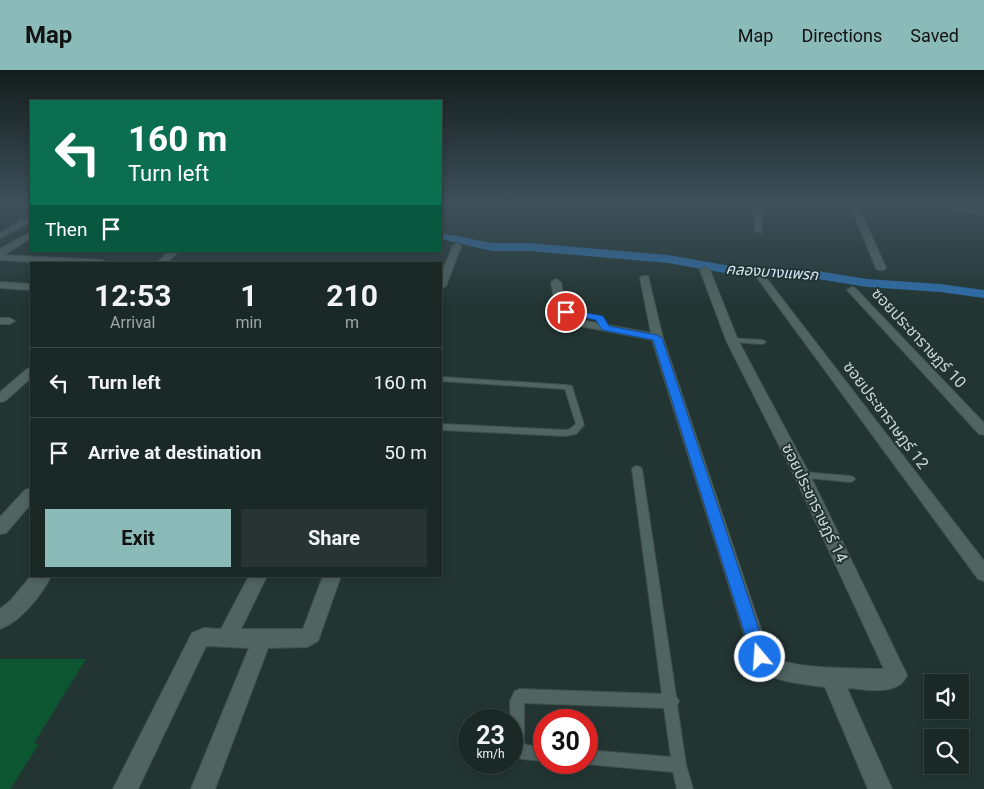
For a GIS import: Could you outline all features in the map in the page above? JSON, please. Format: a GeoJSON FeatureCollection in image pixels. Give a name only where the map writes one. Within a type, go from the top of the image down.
{"type":"FeatureCollection","features":[{"type":"Feature","properties":{"kind":"street"},"geometry":{"type":"LineString","coordinates":[[0,252],[25,239]]}},
{"type":"Feature","properties":{"kind":"street"},"geometry":{"type":"LineString","coordinates":[[868,239],[881,268]]}},
{"type":"Feature","properties":{"kind":"street"},"geometry":{"type":"LineString","coordinates":[[442,284],[457,246]]}},
{"type":"Feature","properties":{"kind":"street"},"geometry":{"type":"LineString","coordinates":[[162,262],[174,252]]}},
{"type":"Feature","properties":{"kind":"street"},"geometry":{"type":"LineString","coordinates":[[0,257],[85,262]]}},
{"type":"Feature","properties":{"kind":"street","name":"ซอยประชาราษฏร์ 14"},"geometry":{"type":"LineString","coordinates":[[657,338],[760,657],[767,666],[780,671],[892,679],[897,675],[802,475],[732,340],[705,270]]}},
{"type":"Feature","properties":{"kind":"street","name":"ซอยประชาราษฏร์ 12"},"geometry":{"type":"LineString","coordinates":[[761,277],[984,574]]}},
{"type":"Feature","properties":{"kind":"street"},"geometry":{"type":"LineString","coordinates":[[559,319],[657,338],[645,278]]}},
{"type":"Feature","properties":{"kind":"street"},"geometry":{"type":"LineString","coordinates":[[556,282],[560,308],[570,313],[600,318],[605,328]]}},
{"type":"Feature","properties":{"kind":"street"},"geometry":{"type":"LineString","coordinates":[[0,285],[30,287]]}},
{"type":"Feature","properties":{"kind":"street","name":"ซอยประชาราษฏร์ 10"},"geometry":{"type":"LineString","coordinates":[[852,290],[984,431]]}},
{"type":"Feature","properties":{"kind":"street"},"geometry":{"type":"LineString","coordinates":[[0,398],[30,373]]}},
{"type":"Feature","properties":{"kind":"street"},"geometry":{"type":"LineString","coordinates":[[0,528],[30,495]]}},
{"type":"Feature","properties":{"kind":"street"},"geometry":{"type":"LineString","coordinates":[[0,620],[18,606],[41,577]]}},
{"type":"Feature","properties":{"kind":"street"},"geometry":{"type":"LineString","coordinates":[[227,638],[258,577]]}},
{"type":"Feature","properties":{"kind":"street"},"geometry":{"type":"LineString","coordinates":[[125,789],[197,642],[204,637],[304,639],[311,636],[332,577]]}},
{"type":"Feature","properties":{"kind":"street"},"geometry":{"type":"LineString","coordinates":[[204,789],[262,639]]}},
{"type":"Feature","properties":{"kind":"street"},"geometry":{"type":"LineString","coordinates":[[831,676],[880,789]]}},
{"type":"Feature","properties":{"kind":"lane"},"geometry":{"type":"LineString","coordinates":[[732,340],[762,342]]}},
{"type":"Feature","properties":{"kind":"lane"},"geometry":{"type":"LineString","coordinates":[[442,379],[566,387],[569,388],[580,425],[573,432],[565,433],[442,427]]}},
{"type":"Feature","properties":{"kind":"lane"},"geometry":{"type":"LineString","coordinates":[[637,469],[672,701],[679,765],[685,789]]}},
{"type":"Feature","properties":{"kind":"lane"},"geometry":{"type":"LineString","coordinates":[[802,475],[850,479]]}},
{"type":"Feature","properties":{"kind":"lane"},"geometry":{"type":"LineString","coordinates":[[533,753],[522,752],[517,746],[517,701],[520,696],[672,701]]}},
{"type":"Feature","properties":{"kind":"lane"},"geometry":{"type":"LineString","coordinates":[[598,758],[679,765]]}},
{"type":"Feature","properties":{"kind":"building"},"geometry":{"type":"Polygon","coordinates":[[[0,659],[86,659],[34,743],[39,744],[10,789],[0,789],[0,659]]]}},
{"type":"Feature","properties":{"kind":"waterway","name":"คลองบางแพรก"},"geometry":{"type":"LineString","coordinates":[[458,239],[492,247],[529,247],[668,259],[742,272],[806,273],[867,283],[940,288],[984,294]]}},
{"type":"Feature","properties":{"kind":"route"},"geometry":{"type":"LineString","coordinates":[[566,312],[600,318],[605,328],[657,338],[760,657]]}}]}
